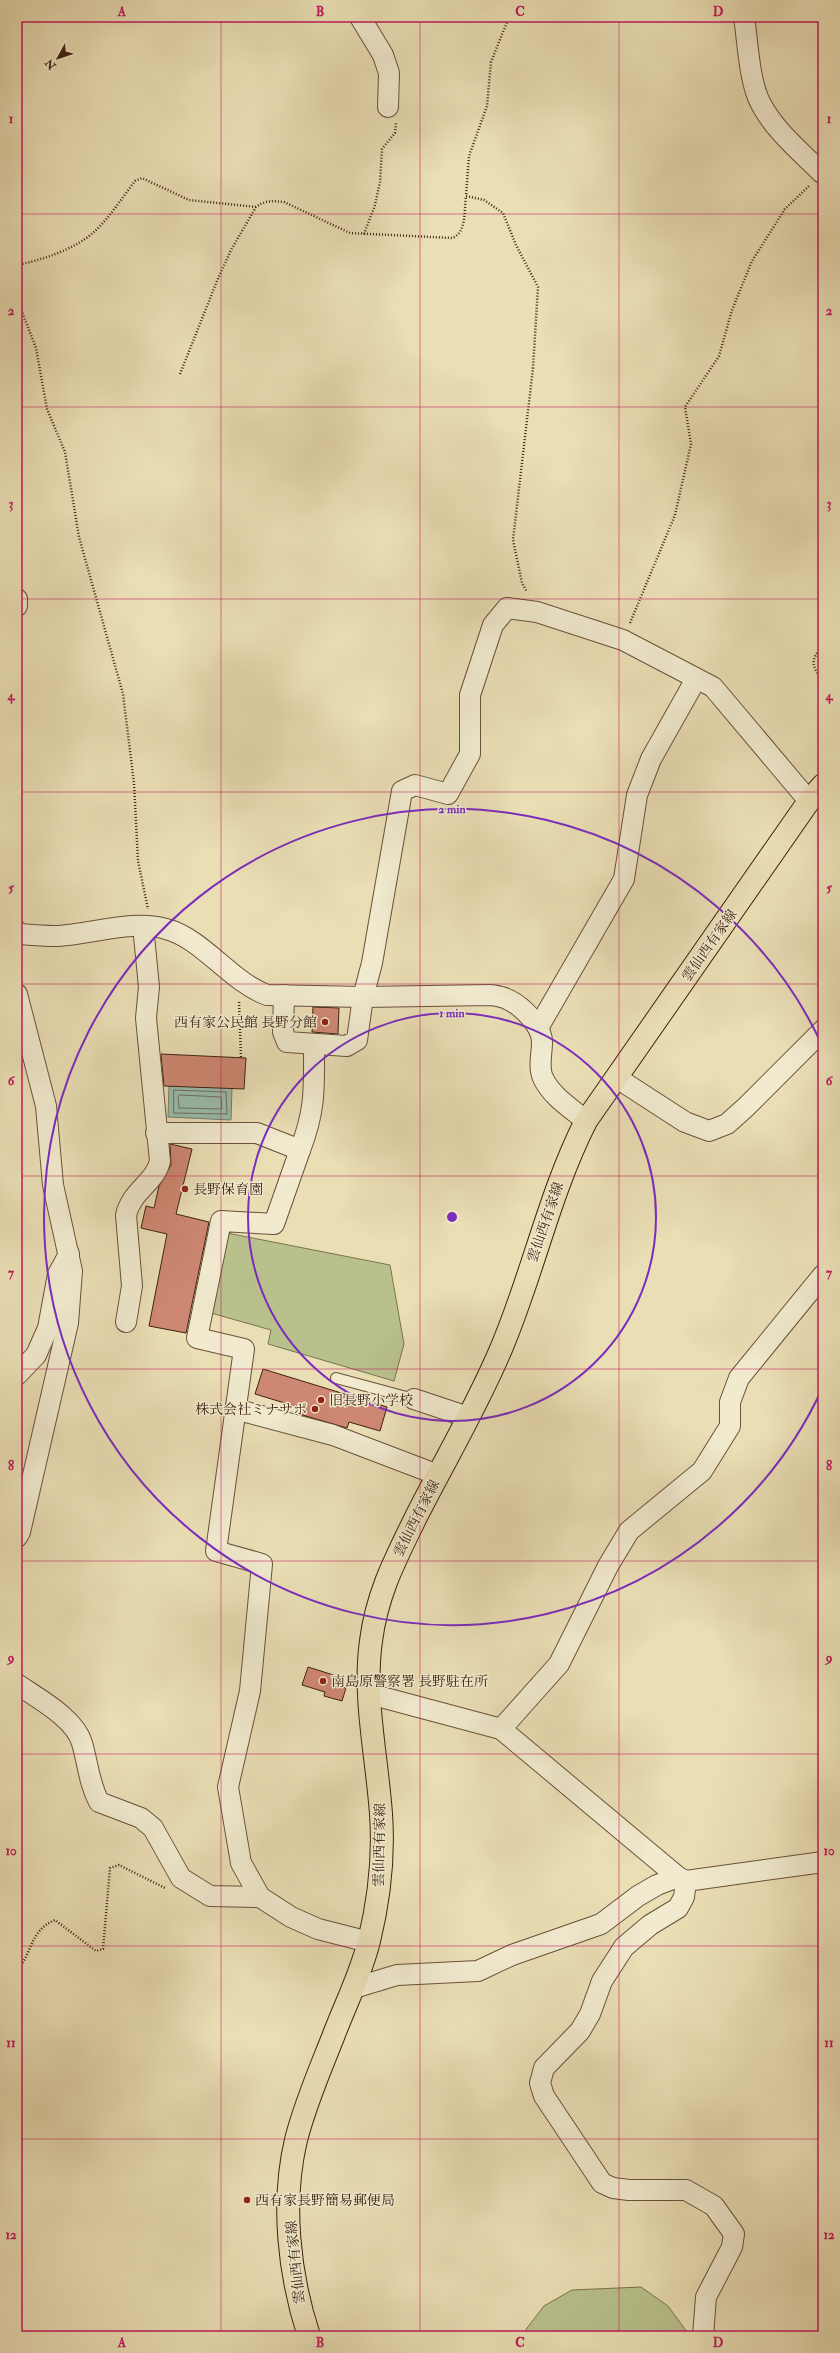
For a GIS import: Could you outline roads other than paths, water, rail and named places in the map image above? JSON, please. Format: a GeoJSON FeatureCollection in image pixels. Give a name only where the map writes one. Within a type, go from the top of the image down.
{"type":"FeatureCollection","features":[{"type":"Feature","properties":{"kind":"main road","name":"雲仙西有家線"},"geometry":{"type":"LineString","coordinates":[[309,2336],[301,2313],[294,2276],[290,2238],[290,2189],[296,2141],[300,2126],[312,2091],[354,1988],[369,1942],[380,1879],[381,1817],[370,1694],[370,1646],[376,1606],[396,1559],[501,1348],[567,1158],[586,1121],[816,793]]}},
{"type":"Feature","properties":{"kind":"street"},"geometry":{"type":"LineString","coordinates":[[360,17],[383,55],[389,73],[388,107]]}},
{"type":"Feature","properties":{"kind":"street"},"geometry":{"type":"LineString","coordinates":[[744,17],[755,88],[760,103],[771,121],[822,173]]}},
{"type":"Feature","properties":{"kind":"street"},"geometry":{"type":"LineString","coordinates":[[17,599],[17,606]]}},
{"type":"Feature","properties":{"kind":"street"},"geometry":{"type":"LineString","coordinates":[[284,995],[284,1038],[291,1043],[347,1046],[357,1040],[363,997],[372,963],[402,790],[415,785],[448,794],[470,754],[470,695],[493,624],[507,608],[537,612],[623,640],[713,687],[816,793]]}},
{"type":"Feature","properties":{"kind":"street"},"geometry":{"type":"LineString","coordinates":[[538,1028],[624,879],[637,795],[651,759],[696,679]]}},
{"type":"Feature","properties":{"kind":"street"},"geometry":{"type":"LineString","coordinates":[[18,937],[54,936],[147,927],[166,928],[187,938],[253,990],[268,995],[363,997],[491,995],[509,1000],[522,1010],[538,1028],[542,1040],[540,1066],[543,1078],[554,1095],[586,1121]]}},
{"type":"Feature","properties":{"kind":"street"},"geometry":{"type":"LineString","coordinates":[[126,1322],[132,1286],[126,1215],[129,1204],[135,1195],[157,1172],[160,1161],[156,1133],[146,1018],[149,987],[147,927]]}},
{"type":"Feature","properties":{"kind":"street"},"geometry":{"type":"LineString","coordinates":[[17,994],[46,1106],[53,1185],[72,1271],[68,1322],[54,1378],[39,1452],[20,1532],[17,1537]]}},
{"type":"Feature","properties":{"kind":"street"},"geometry":{"type":"LineString","coordinates":[[617,1078],[685,1122],[709,1131],[727,1124],[823,1030]]}},
{"type":"Feature","properties":{"kind":"street"},"geometry":{"type":"LineString","coordinates":[[314,1044],[315,1100],[310,1126],[274,1224],[221,1221],[197,1338],[244,1349],[234,1409],[216,1551],[262,1564],[250,1691],[228,1787],[241,1862],[260,1897],[291,1917],[318,1929],[369,1942]]}},
{"type":"Feature","properties":{"kind":"street"},"geometry":{"type":"LineString","coordinates":[[156,1133],[257,1133],[300,1150]]}},
{"type":"Feature","properties":{"kind":"street"},"geometry":{"type":"LineString","coordinates":[[17,1375],[36,1354],[48,1328],[58,1274],[69,1254]]}},
{"type":"Feature","properties":{"kind":"street"},"geometry":{"type":"LineString","coordinates":[[501,1729],[559,1664],[608,1566],[629,1531],[702,1471],[730,1426],[730,1402],[739,1378],[823,1275]]}},
{"type":"Feature","properties":{"kind":"street"},"geometry":{"type":"LineString","coordinates":[[414,1399],[468,1417]]}},
{"type":"Feature","properties":{"kind":"street"},"geometry":{"type":"LineString","coordinates":[[234,1409],[333,1435],[438,1475]]}},
{"type":"Feature","properties":{"kind":"street"},"geometry":{"type":"LineString","coordinates":[[17,1684],[63,1715],[82,1741],[91,1786],[99,1802],[140,1818],[153,1828],[182,1878],[210,1896],[260,1897]]}},
{"type":"Feature","properties":{"kind":"street"},"geometry":{"type":"LineString","coordinates":[[370,1694],[501,1729],[682,1879],[684,1897],[678,1908],[650,1925],[624,1947],[602,1981],[590,2014],[580,2031],[544,2068],[540,2083],[544,2096],[602,2182],[613,2188],[629,2190],[686,2190],[714,2206],[734,2234],[732,2247],[706,2297],[703,2336]]}},
{"type":"Feature","properties":{"kind":"street"},"geometry":{"type":"LineString","coordinates":[[354,1988],[397,1975],[478,1971],[512,1955],[601,1924],[638,1896],[657,1885],[682,1879],[823,1862]]}},
{"type":"Feature","properties":{"kind":"lane"},"geometry":{"type":"LineString","coordinates":[[336,1378],[414,1399]]}},
{"type":"Feature","properties":{"kind":"water"},"geometry":{"type":"Polygon","coordinates":[[[169,1086],[232,1088],[231,1120],[168,1117],[169,1086]]]}},
{"type":"Feature","properties":{"kind":"place","name":"西有家公民館 長野分館"},"geometry":{"type":"Point","coordinates":[325,1022]}},
{"type":"Feature","properties":{"kind":"place","name":"長野保育園"},"geometry":{"type":"Point","coordinates":[185,1189]}},
{"type":"Feature","properties":{"kind":"place","name":"旧長野小学校"},"geometry":{"type":"Point","coordinates":[321,1400]}},
{"type":"Feature","properties":{"kind":"place","name":"株式会社ミナサポ"},"geometry":{"type":"Point","coordinates":[315,1409]}},
{"type":"Feature","properties":{"kind":"place","name":"南島原警察署 長野駐在所"},"geometry":{"type":"Point","coordinates":[323,1681]}},
{"type":"Feature","properties":{"kind":"place","name":"西有家長野簡易郵便局"},"geometry":{"type":"Point","coordinates":[247,2200]}}]}
